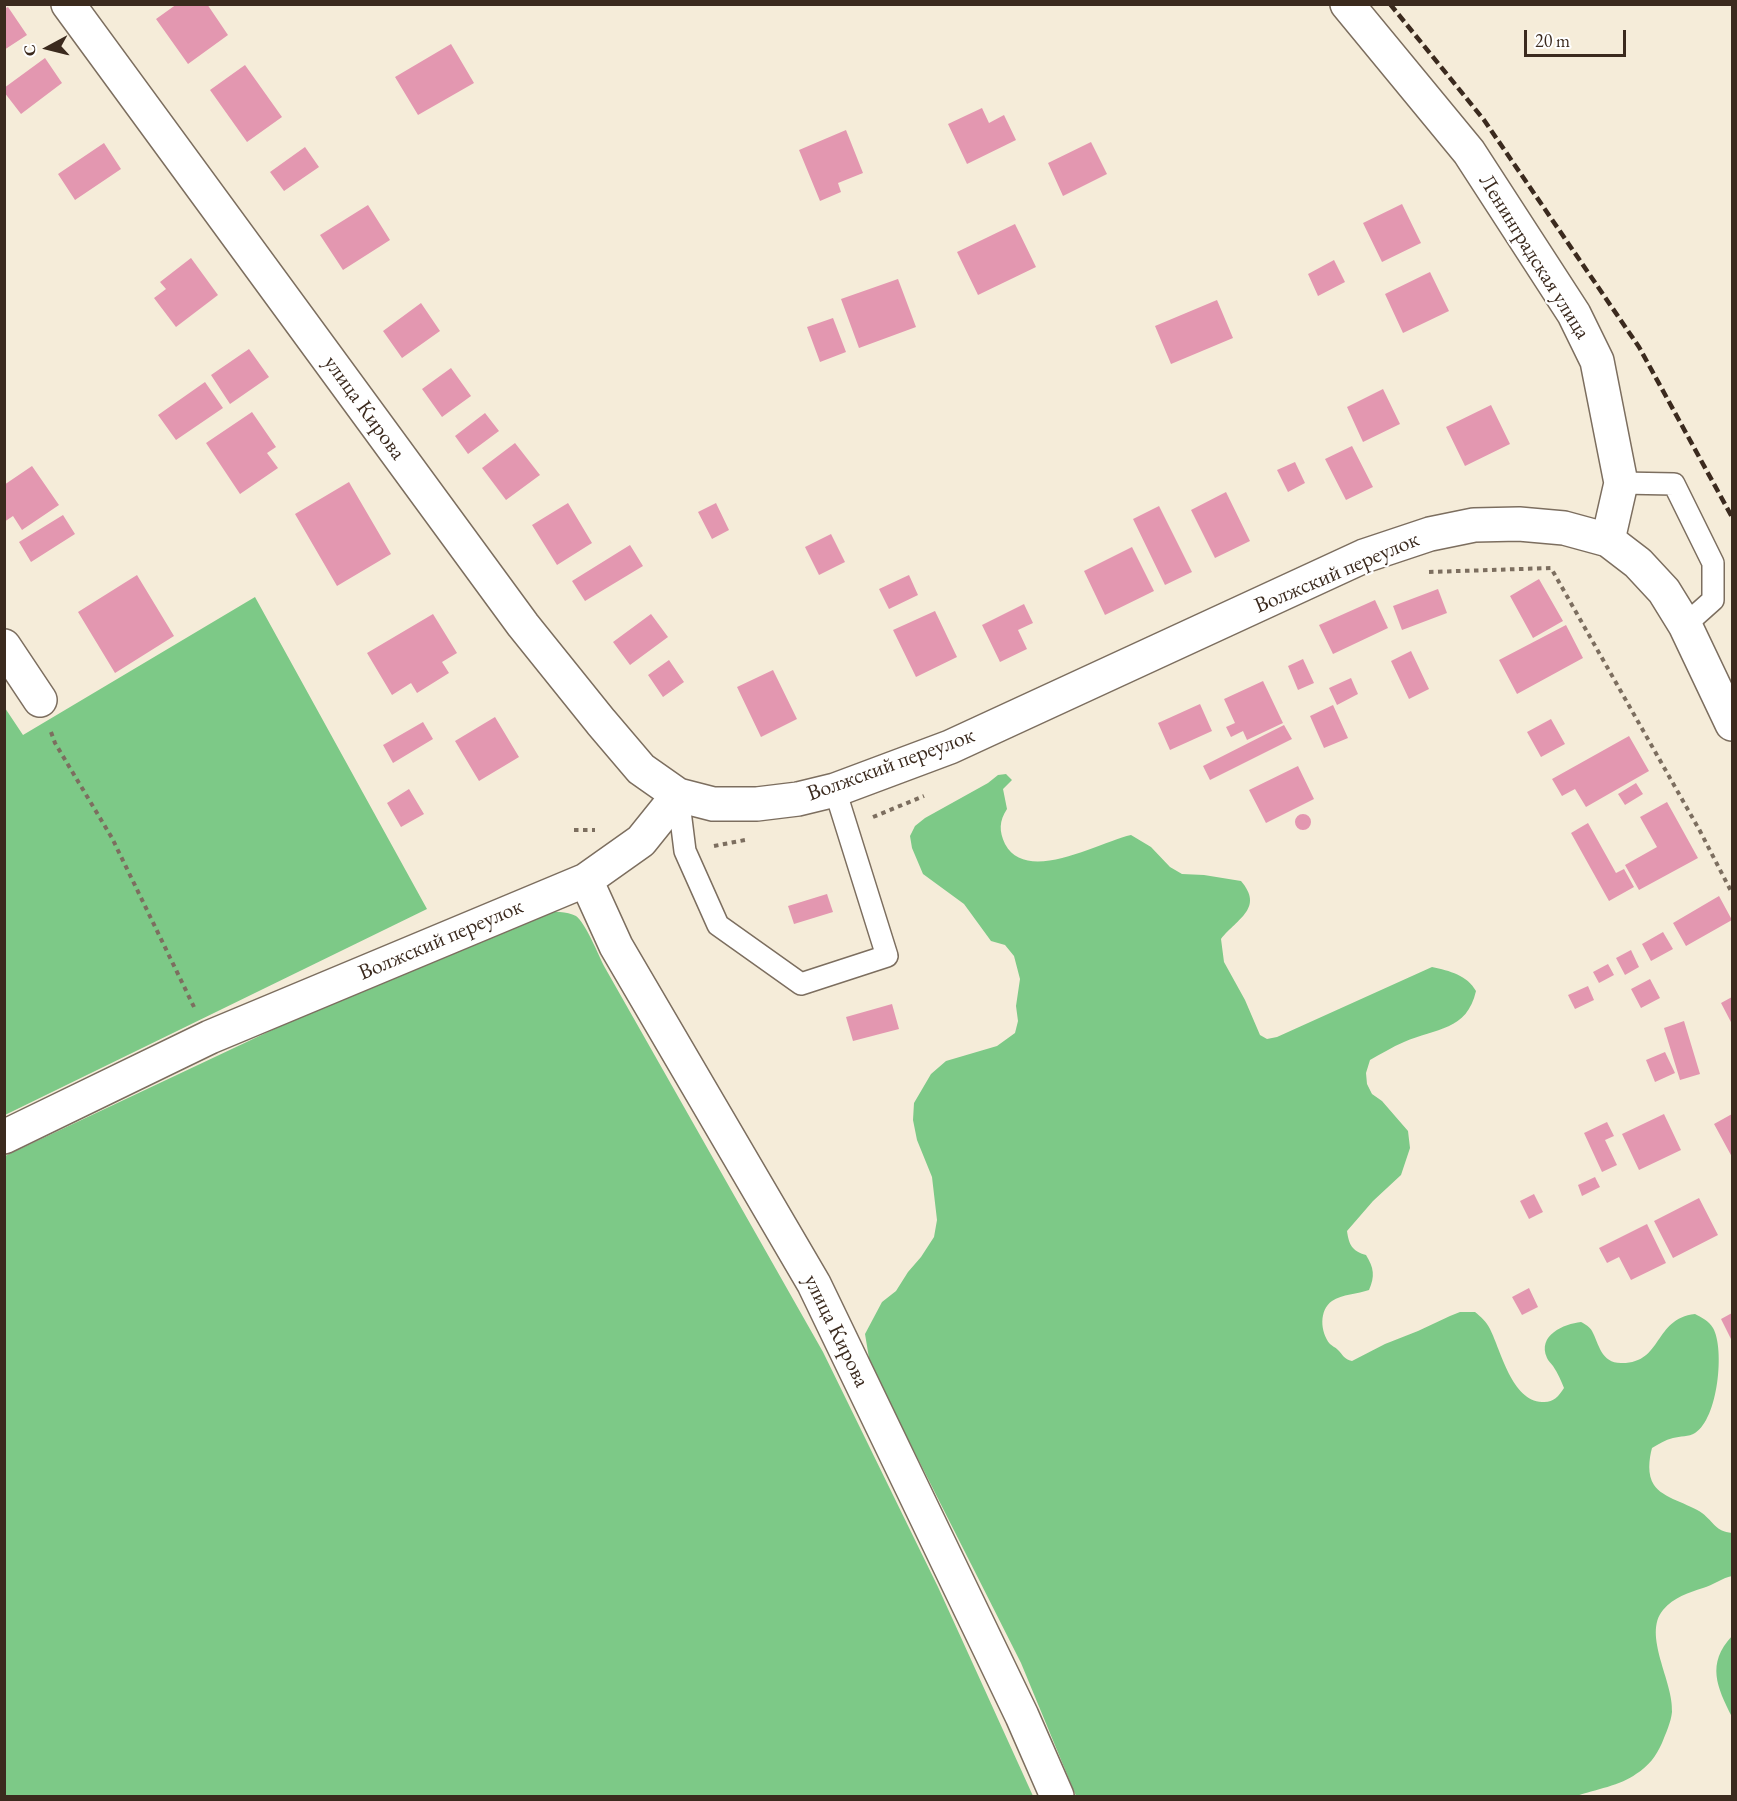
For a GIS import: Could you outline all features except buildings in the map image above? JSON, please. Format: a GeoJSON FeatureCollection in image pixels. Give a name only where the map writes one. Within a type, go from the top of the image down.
{"type":"FeatureCollection","features":[{"type":"Feature","properties":{"kind":"street","name":"улица Кирова"},"geometry":{"type":"LineString","coordinates":[[68,4],[523,625],[641,769],[678,795]]}},
{"type":"Feature","properties":{"kind":"street","name":"Ленинградская улица"},"geometry":{"type":"LineString","coordinates":[[1347,4],[1468,152],[1574,314],[1597,361],[1621,483],[1608,540]]}},
{"type":"Feature","properties":{"kind":"street","name":"Волжский переулок"},"geometry":{"type":"LineString","coordinates":[[4,1137],[210,1037],[586,880],[640,842],[678,795],[713,804],[757,804],[798,799],[835,790],[950,747],[1364,556],[1430,534],[1474,525],[1519,524],[1564,528],[1608,540]]}},
{"type":"Feature","properties":{"kind":"street"},"geometry":{"type":"LineString","coordinates":[[1608,540],[1638,563],[1664,591],[1685,625],[1732,724]]}},
{"type":"Feature","properties":{"kind":"street"},"geometry":{"type":"LineString","coordinates":[[4,646],[40,700]]}},
{"type":"Feature","properties":{"kind":"street","name":"улица Кирова"},"geometry":{"type":"LineString","coordinates":[[586,880],[616,946],[814,1284],[1022,1716],[1057,1797]]}},
{"type":"Feature","properties":{"kind":"lane"},"geometry":{"type":"LineString","coordinates":[[1621,483],[1674,484],[1713,563],[1713,600],[1685,625]]}},
{"type":"Feature","properties":{"kind":"lane"},"geometry":{"type":"LineString","coordinates":[[678,795],[685,851],[718,925],[801,984],[886,956],[835,790]]}},
{"type":"Feature","properties":{"kind":"path"},"geometry":{"type":"LineString","coordinates":[[1421,572],[1551,568],[1695,821],[1732,893]]}},
{"type":"Feature","properties":{"kind":"path"},"geometry":{"type":"LineString","coordinates":[[40,700],[55,743],[112,838],[210,1037]]}},
{"type":"Feature","properties":{"kind":"path"},"geometry":{"type":"LineString","coordinates":[[845,822],[880,816],[934,791]]}},
{"type":"Feature","properties":{"kind":"path"},"geometry":{"type":"LineString","coordinates":[[685,851],[753,839]]}},
{"type":"Feature","properties":{"kind":"green space"},"geometry":{"type":"Polygon","coordinates":[[[255,597],[427,909],[5,1115],[5,708],[23,735],[255,597]]]}},
{"type":"Feature","properties":{"kind":"green space"},"geometry":{"type":"Polygon","coordinates":[[[1006,774],[1012,780],[1003,789],[1007,809],[1002,818],[1001,830],[1005,844],[1015,856],[1029,861],[1064,858],[1131,835],[1151,847],[1170,867],[1182,874],[1241,881],[1250,898],[1249,906],[1241,919],[1221,939],[1224,962],[1245,1000],[1260,1035],[1267,1039],[1277,1037],[1432,967],[1463,977],[1476,991],[1472,1004],[1458,1021],[1400,1044],[1370,1060],[1366,1073],[1367,1084],[1372,1094],[1382,1101],[1408,1131],[1410,1148],[1401,1175],[1373,1201],[1347,1231],[1352,1247],[1357,1252],[1366,1255],[1369,1260],[1373,1276],[1369,1290],[1345,1295],[1332,1301],[1323,1315],[1324,1333],[1327,1339],[1345,1358],[1352,1361],[1385,1344],[1460,1312],[1475,1312],[1488,1326],[1515,1384],[1532,1399],[1549,1402],[1555,1399],[1564,1388],[1547,1359],[1545,1350],[1549,1337],[1560,1328],[1581,1322],[1589,1327],[1605,1356],[1609,1360],[1621,1363],[1635,1361],[1644,1356],[1664,1332],[1681,1318],[1695,1314],[1707,1321],[1713,1328],[1717,1338],[1719,1367],[1709,1414],[1695,1433],[1670,1439],[1652,1448],[1649,1462],[1652,1481],[1658,1490],[1702,1513],[1722,1530],[1732,1533],[1732,1576],[1677,1599],[1663,1610],[1657,1620],[1657,1645],[1672,1712],[1662,1743],[1655,1756],[1645,1768],[1630,1778],[1576,1796],[1076,1796],[1021,1663],[870,1364],[865,1334],[882,1302],[896,1291],[934,1237],[937,1220],[932,1177],[917,1140],[913,1120],[914,1103],[931,1074],[946,1061],[997,1046],[1015,1033],[1018,1021],[1016,1006],[1020,979],[1014,956],[1005,945],[991,941],[964,904],[923,874],[912,848],[910,836],[915,826],[925,818],[988,783],[998,775],[1006,774]]]}},
{"type":"Feature","properties":{"kind":"green space"},"geometry":{"type":"Polygon","coordinates":[[[543,911],[564,912],[580,919],[604,966],[823,1352],[938,1587],[1033,1796],[5,1796],[5,1156],[359,989],[543,911]]]}},
{"type":"Feature","properties":{"kind":"green space"},"geometry":{"type":"Polygon","coordinates":[[[1732,1636],[1732,1717],[1719,1686],[1717,1666],[1724,1646],[1732,1636]]]}},
{"type":"Feature","properties":{"kind":"railway"},"geometry":{"type":"LineString","coordinates":[[1390,4],[1484,120],[1639,347],[1732,517]]}}]}
